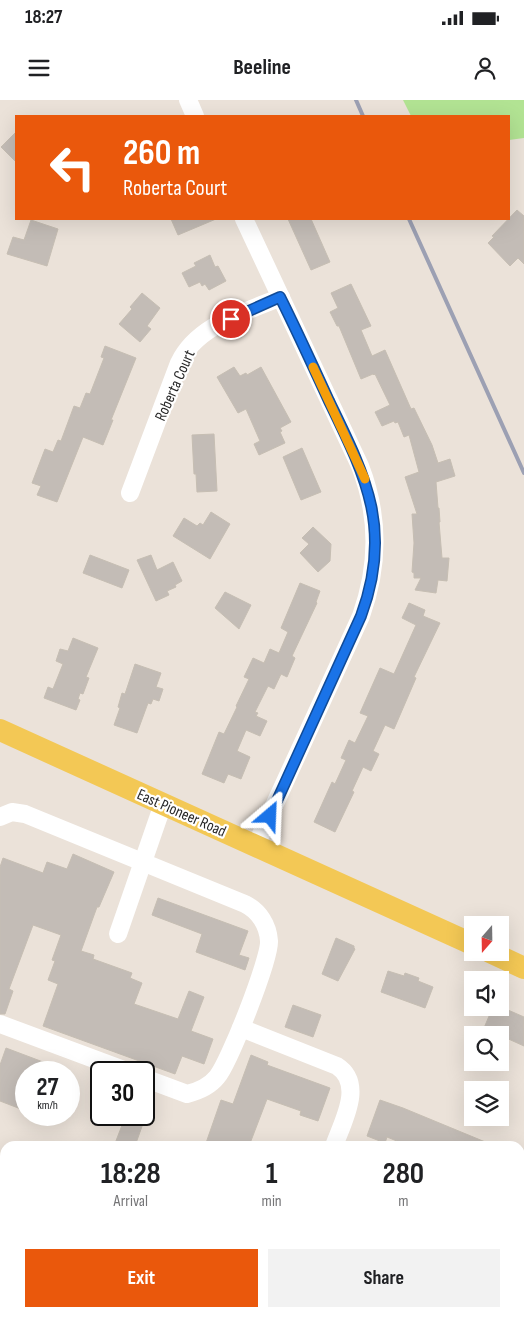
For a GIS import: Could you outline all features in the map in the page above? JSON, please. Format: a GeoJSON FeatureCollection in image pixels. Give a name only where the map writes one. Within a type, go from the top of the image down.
{"type":"FeatureCollection","features":[{"type":"Feature","properties":{"kind":"main road","name":"East Pioneer Road"},"geometry":{"type":"LineString","coordinates":[[0,730],[464,940]]}},
{"type":"Feature","properties":{"kind":"main road"},"geometry":{"type":"LineString","coordinates":[[509,961],[524,968]]}},
{"type":"Feature","properties":{"kind":"street"},"geometry":{"type":"LineString","coordinates":[[188,100],[195,115]]}},
{"type":"Feature","properties":{"kind":"street"},"geometry":{"type":"LineString","coordinates":[[244,220],[364,475],[373,513],[375,551],[371,582],[361,616],[256,845]]}},
{"type":"Feature","properties":{"kind":"street","name":"Roberta Court"},"geometry":{"type":"LineString","coordinates":[[130,493],[188,348],[208,330],[280,297]]}},
{"type":"Feature","properties":{"kind":"street"},"geometry":{"type":"LineString","coordinates":[[118,934],[163,804]]}},
{"type":"Feature","properties":{"kind":"street"},"geometry":{"type":"LineString","coordinates":[[0,817],[12,812],[25,814],[245,904],[262,919],[269,936],[269,949],[241,1028],[221,1072],[201,1090],[187,1094],[155,1082]]}},
{"type":"Feature","properties":{"kind":"street"},"geometry":{"type":"LineString","coordinates":[[0,1024],[99,1061]]}},
{"type":"Feature","properties":{"kind":"street"},"geometry":{"type":"LineString","coordinates":[[241,1028],[337,1066],[344,1072],[350,1084],[350,1098],[340,1141]]}},
{"type":"Feature","properties":{"kind":"green space"},"geometry":{"type":"Polygon","coordinates":[[[403,100],[524,100],[524,138],[510,140],[510,115],[410,115],[403,100]]]}},
{"type":"Feature","properties":{"kind":"building"},"geometry":{"type":"Polygon","coordinates":[[[15,133],[15,161],[1,147],[15,133]]]}},
{"type":"Feature","properties":{"kind":"building"},"geometry":{"type":"Polygon","coordinates":[[[517,210],[524,216],[524,264],[518,258],[510,266],[488,243],[494,237],[492,236],[507,220],[510,220],[510,217],[517,210]]]}},
{"type":"Feature","properties":{"kind":"building"},"geometry":{"type":"Polygon","coordinates":[[[31,220],[58,229],[47,266],[7,254],[13,237],[24,240],[31,220]]]}},
{"type":"Feature","properties":{"kind":"building"},"geometry":{"type":"Polygon","coordinates":[[[171,220],[214,220],[178,235],[171,220]]]}},
{"type":"Feature","properties":{"kind":"building"},"geometry":{"type":"Polygon","coordinates":[[[288,220],[311,220],[330,262],[311,270],[288,220]]]}},
{"type":"Feature","properties":{"kind":"building"},"geometry":{"type":"Polygon","coordinates":[[[210,255],[215,267],[218,266],[226,281],[209,290],[205,284],[202,286],[200,282],[189,287],[182,273],[196,266],[194,263],[210,255]]]}},
{"type":"Feature","properties":{"kind":"building"},"geometry":{"type":"Polygon","coordinates":[[[351,284],[371,326],[361,330],[372,356],[385,350],[411,409],[414,408],[432,445],[438,463],[450,459],[455,476],[436,482],[442,558],[449,558],[447,581],[438,580],[436,593],[415,590],[421,578],[414,578],[414,573],[412,572],[414,543],[412,514],[417,514],[405,477],[419,472],[409,435],[404,437],[398,422],[395,423],[394,421],[382,426],[375,412],[390,405],[375,374],[361,379],[339,326],[337,326],[330,312],[338,308],[331,293],[351,284]]]}},
{"type":"Feature","properties":{"kind":"building"},"geometry":{"type":"Polygon","coordinates":[[[142,293],[160,308],[147,326],[151,329],[140,342],[119,324],[132,309],[130,307],[142,293]]]}},
{"type":"Feature","properties":{"kind":"building"},"geometry":{"type":"Polygon","coordinates":[[[105,346],[136,358],[103,445],[83,437],[57,502],[37,495],[41,486],[32,483],[45,449],[53,452],[58,440],[61,441],[74,406],[80,408],[86,393],[90,394],[104,358],[101,357],[105,346]]]}},
{"type":"Feature","properties":{"kind":"building"},"geometry":{"type":"Polygon","coordinates":[[[234,367],[240,376],[246,373],[247,375],[261,367],[291,422],[280,428],[285,443],[259,455],[254,444],[260,441],[246,409],[238,413],[217,377],[234,367]]]}},
{"type":"Feature","properties":{"kind":"building"},"geometry":{"type":"Polygon","coordinates":[[[214,434],[217,491],[197,492],[192,435],[214,434]]]}},
{"type":"Feature","properties":{"kind":"building"},"geometry":{"type":"Polygon","coordinates":[[[302,448],[321,492],[301,500],[283,457],[302,448]]]}},
{"type":"Feature","properties":{"kind":"building"},"geometry":{"type":"Polygon","coordinates":[[[211,512],[230,524],[210,559],[173,536],[184,518],[197,526],[200,523],[203,525],[211,512]]]}},
{"type":"Feature","properties":{"kind":"building"},"geometry":{"type":"Polygon","coordinates":[[[313,527],[331,544],[330,561],[318,572],[300,553],[309,544],[302,538],[313,527]]]}},
{"type":"Feature","properties":{"kind":"building"},"geometry":{"type":"Polygon","coordinates":[[[90,555],[129,570],[122,588],[83,573],[90,555]]]}},
{"type":"Feature","properties":{"kind":"building"},"geometry":{"type":"Polygon","coordinates":[[[151,555],[157,570],[173,562],[182,581],[175,585],[176,587],[167,591],[169,595],[156,601],[137,560],[151,555]]]}},
{"type":"Feature","properties":{"kind":"building"},"geometry":{"type":"Polygon","coordinates":[[[300,583],[320,591],[317,603],[292,656],[295,658],[287,677],[281,674],[274,689],[268,686],[255,712],[258,713],[256,716],[267,721],[260,736],[246,730],[237,751],[250,757],[241,779],[228,774],[224,783],[202,774],[219,732],[224,734],[237,707],[249,679],[244,677],[253,658],[264,663],[270,649],[279,653],[288,632],[281,628],[300,583]]]}},
{"type":"Feature","properties":{"kind":"building"},"geometry":{"type":"Polygon","coordinates":[[[225,592],[251,605],[239,629],[215,608],[225,592]]]}},
{"type":"Feature","properties":{"kind":"building"},"geometry":{"type":"Polygon","coordinates":[[[409,603],[425,610],[423,616],[440,623],[414,677],[416,678],[394,729],[385,725],[373,751],[379,754],[371,771],[363,767],[352,791],[354,792],[335,832],[314,822],[332,782],[335,784],[346,760],[341,758],[349,740],[355,743],[368,716],[360,713],[380,668],[394,674],[416,625],[402,618],[409,603]]]}},
{"type":"Feature","properties":{"kind":"building"},"geometry":{"type":"Polygon","coordinates":[[[73,638],[98,648],[86,677],[89,678],[83,694],[80,693],[78,699],[80,700],[76,710],[44,698],[48,687],[53,689],[63,664],[56,661],[60,649],[68,651],[73,638]]]}},
{"type":"Feature","properties":{"kind":"building"},"geometry":{"type":"Polygon","coordinates":[[[135,664],[161,673],[156,687],[163,689],[159,701],[153,699],[151,704],[148,703],[137,733],[114,725],[120,708],[118,707],[122,693],[125,694],[135,664]]]}},
{"type":"Feature","properties":{"kind":"building"},"geometry":{"type":"Polygon","coordinates":[[[73,854],[114,872],[99,907],[97,907],[81,951],[94,955],[93,959],[132,973],[130,978],[142,983],[134,1004],[178,1019],[189,991],[204,997],[191,1031],[213,1039],[204,1064],[182,1056],[175,1074],[155,1067],[155,1061],[139,1061],[43,1026],[58,984],[48,980],[55,961],[52,960],[61,935],[33,925],[9,989],[13,991],[5,1014],[0,1014],[0,867],[3,858],[43,873],[47,862],[67,869],[73,854]]]}},
{"type":"Feature","properties":{"kind":"building"},"geometry":{"type":"Polygon","coordinates":[[[158,898],[248,931],[239,955],[249,958],[245,970],[196,952],[202,934],[152,915],[158,898]]]}},
{"type":"Feature","properties":{"kind":"building"},"geometry":{"type":"Polygon","coordinates":[[[336,938],[354,946],[355,949],[338,981],[322,974],[336,938]]]}},
{"type":"Feature","properties":{"kind":"building"},"geometry":{"type":"Polygon","coordinates":[[[388,971],[404,976],[405,973],[419,978],[418,981],[433,987],[425,1008],[381,992],[388,971]]]}},
{"type":"Feature","properties":{"kind":"building"},"geometry":{"type":"Polygon","coordinates":[[[293,1005],[321,1015],[313,1037],[285,1027],[293,1005]]]}},
{"type":"Feature","properties":{"kind":"building"},"geometry":{"type":"Polygon","coordinates":[[[509,1010],[524,1017],[524,1046],[509,1039],[509,1026],[485,1026],[489,1016],[509,1016],[509,1010]]]}},
{"type":"Feature","properties":{"kind":"building"},"geometry":{"type":"Polygon","coordinates":[[[6,1048],[40,1061],[15,1061],[15,1107],[0,1101],[0,1065],[6,1048]]]}},
{"type":"Feature","properties":{"kind":"building"},"geometry":{"type":"Polygon","coordinates":[[[251,1055],[268,1062],[267,1065],[330,1088],[318,1121],[300,1115],[301,1111],[267,1099],[251,1141],[207,1141],[221,1100],[233,1104],[251,1055]]]}},
{"type":"Feature","properties":{"kind":"building"},"geometry":{"type":"Polygon","coordinates":[[[380,1100],[483,1141],[397,1141],[387,1137],[386,1141],[380,1141],[367,1136],[380,1100]]]}},
{"type":"Feature","properties":{"kind":"building"},"geometry":{"type":"Polygon","coordinates":[[[122,1126],[142,1126],[137,1141],[116,1141],[122,1126]]]}},
{"type":"Feature","properties":{"kind":"railway"},"geometry":{"type":"LineString","coordinates":[[356,100],[363,115]]}},
{"type":"Feature","properties":{"kind":"railway"},"geometry":{"type":"LineString","coordinates":[[409,220],[524,473]]}},
{"type":"Feature","properties":{"kind":"slow traffic"},"geometry":{"type":"LineString","coordinates":[[313,367],[365,479]]}},
{"type":"Feature","properties":{"kind":"route"},"geometry":{"type":"LineString","coordinates":[[231,319],[280,297],[360,466],[368,489],[374,520],[374,558],[371,582],[361,616],[270,816]]}}]}
